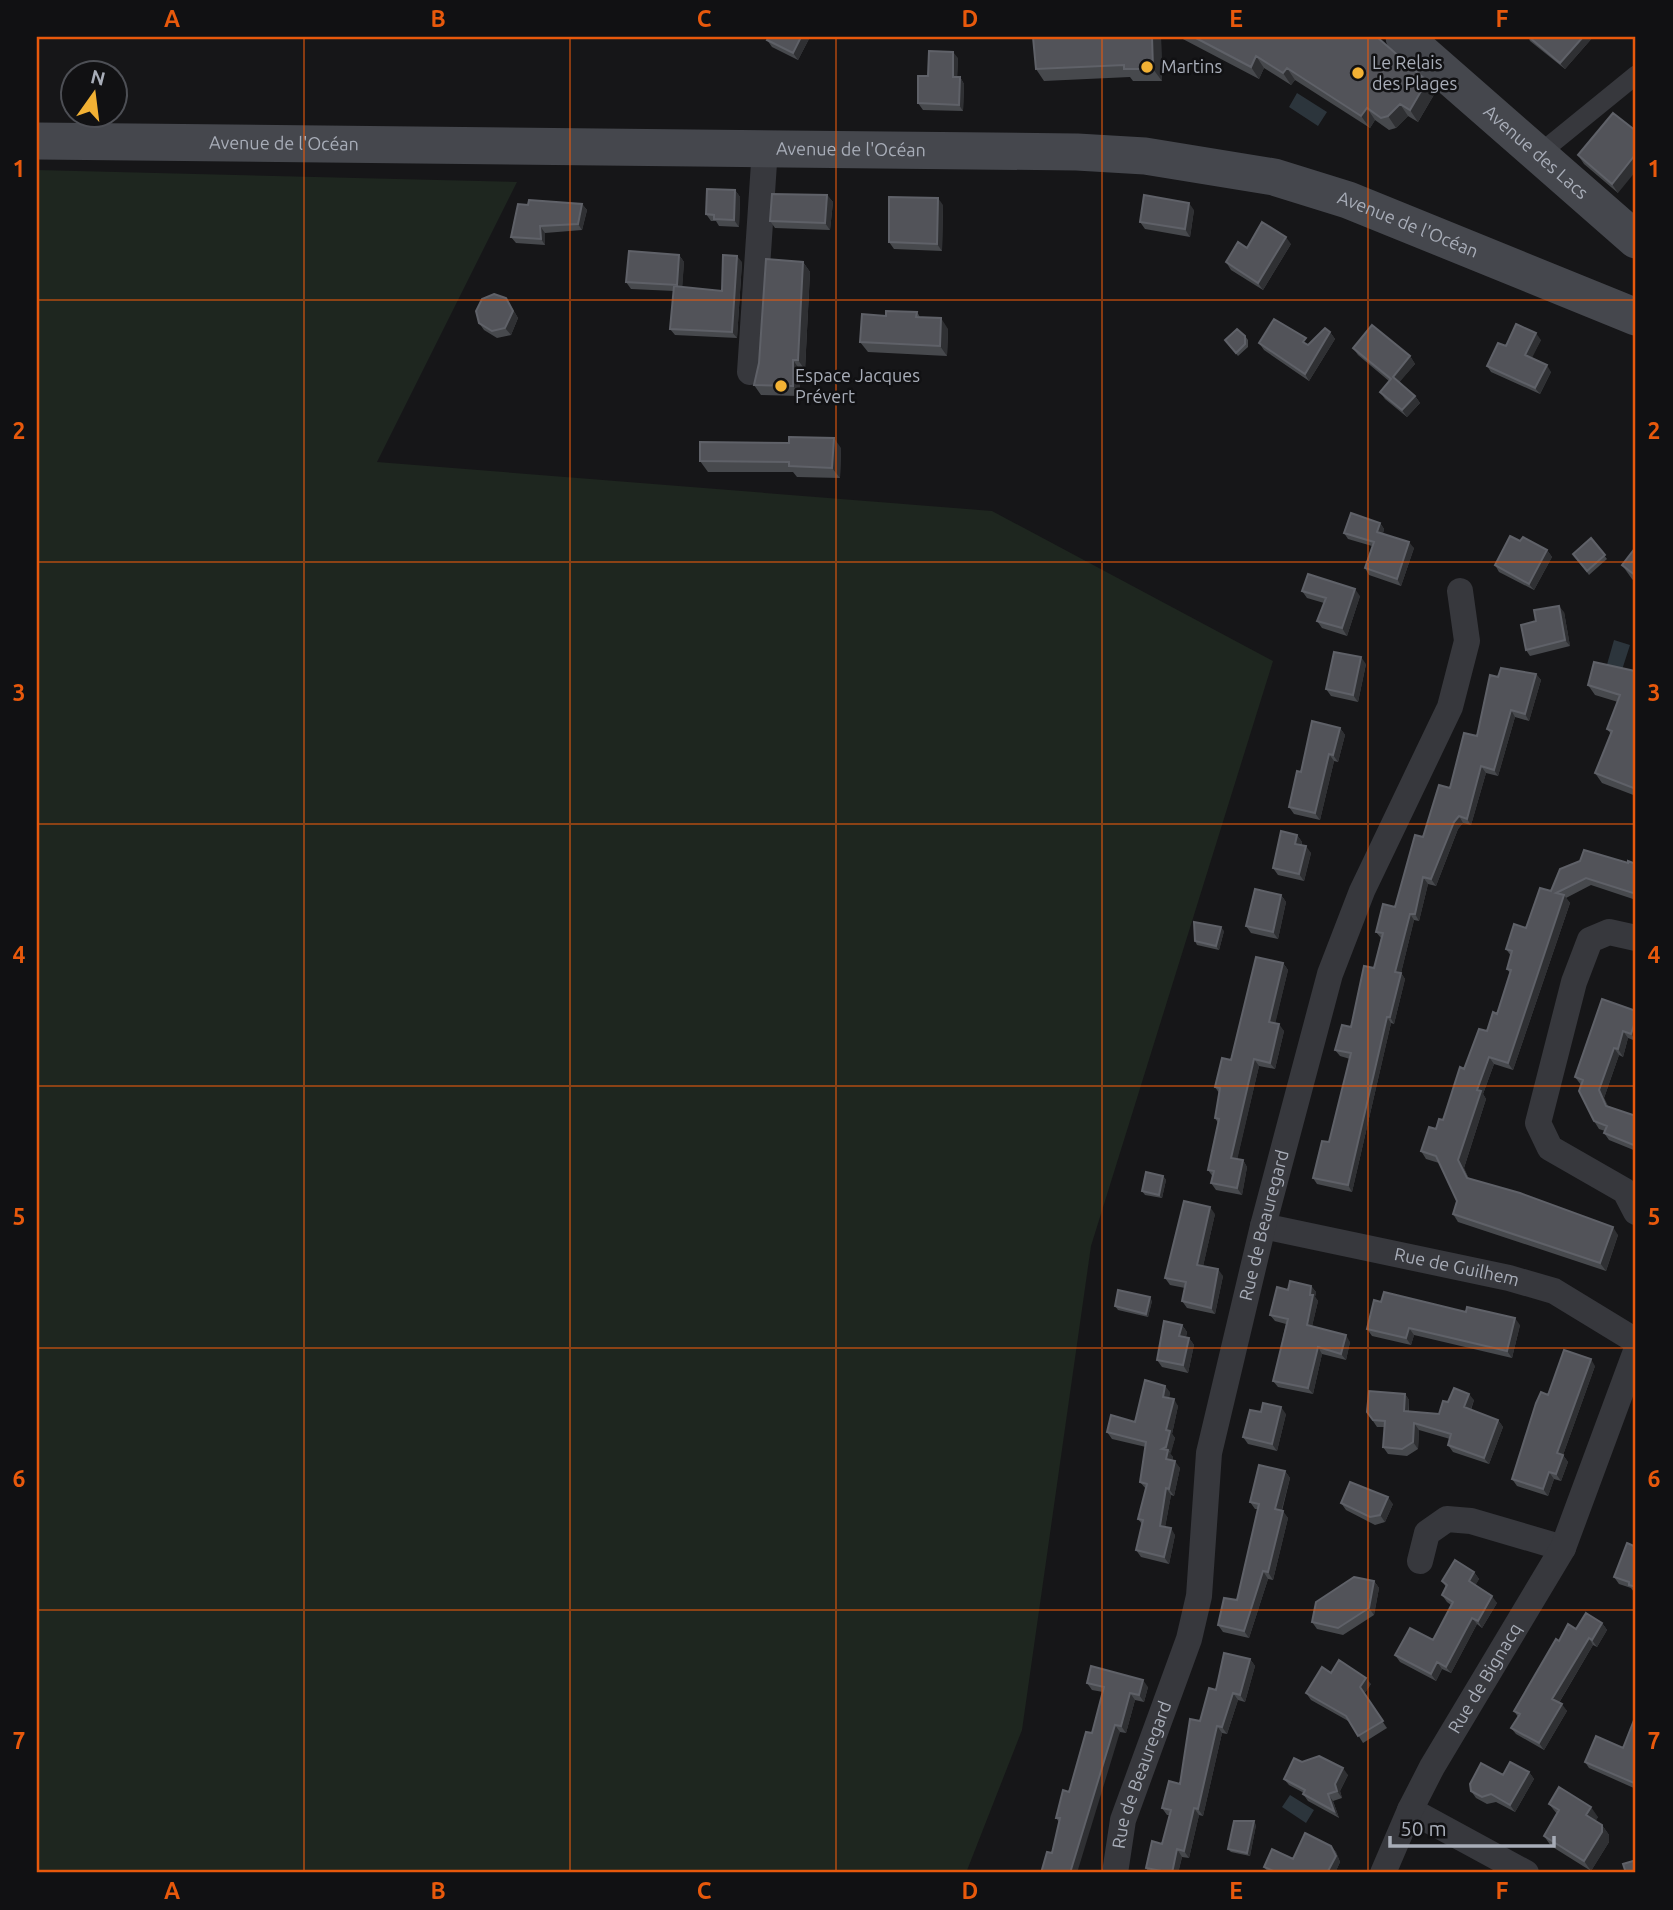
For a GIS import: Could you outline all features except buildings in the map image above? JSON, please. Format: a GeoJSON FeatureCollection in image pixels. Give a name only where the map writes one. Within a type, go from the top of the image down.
{"type":"FeatureCollection","features":[{"type":"Feature","properties":{"kind":"main road","name":"Avenue des Lacs"},"geometry":{"type":"LineString","coordinates":[[1404,37],[1636,240]]}},
{"type":"Feature","properties":{"kind":"main road","name":"Avenue de l'Océan"},"geometry":{"type":"LineString","coordinates":[[37,141],[1077,152],[1145,156],[1214,165],[1274,177],[1348,200],[1636,317]]}},
{"type":"Feature","properties":{"kind":"street"},"geometry":{"type":"LineString","coordinates":[[1539,154],[1636,75]]}},
{"type":"Feature","properties":{"kind":"street"},"geometry":{"type":"LineString","coordinates":[[750,372],[765,148]]}},
{"type":"Feature","properties":{"kind":"street","name":"Rue de Beauregard"},"geometry":{"type":"LineString","coordinates":[[1115,1873],[1123,1820],[1189,1639],[1199,1596],[1209,1453],[1263,1226],[1330,974],[1362,891],[1450,706],[1467,641],[1460,591]]}},
{"type":"Feature","properties":{"kind":"street"},"geometry":{"type":"LineString","coordinates":[[1636,938],[1609,932],[1590,940],[1574,982],[1538,1123],[1550,1148],[1625,1191],[1636,1212]]}},
{"type":"Feature","properties":{"kind":"street","name":"Rue de Guilhem"},"geometry":{"type":"LineString","coordinates":[[1263,1226],[1509,1278],[1554,1291],[1636,1341]]}},
{"type":"Feature","properties":{"kind":"street","name":"Rue de Bignacq"},"geometry":{"type":"LineString","coordinates":[[1383,1873],[1410,1810],[1563,1548],[1636,1350]]}},
{"type":"Feature","properties":{"kind":"street"},"geometry":{"type":"LineString","coordinates":[[1420,1562],[1427,1533],[1447,1519],[1471,1521],[1563,1548]]}},
{"type":"Feature","properties":{"kind":"street"},"geometry":{"type":"LineString","coordinates":[[1410,1810],[1526,1873]]}},
{"type":"Feature","properties":{"kind":"shaded area"},"geometry":{"type":"Polygon","coordinates":[[[1297,93],[1327,112],[1318,126],[1289,107],[1297,93]]]}},
{"type":"Feature","properties":{"kind":"shaded area"},"geometry":{"type":"Polygon","coordinates":[[[37,170],[517,182],[377,462],[992,511],[1273,661],[1091,1246],[1022,1730],[966,1873],[37,1873],[37,170]]]}},
{"type":"Feature","properties":{"kind":"shaded area"},"geometry":{"type":"Polygon","coordinates":[[[1614,640],[1630,645],[1621,673],[1606,668],[1614,640]]]}},
{"type":"Feature","properties":{"kind":"shaded area"},"geometry":{"type":"Polygon","coordinates":[[[1290,1795],[1314,1810],[1306,1823],[1282,1807],[1290,1795]]]}},
{"type":"Feature","properties":{"kind":"place","name":"Martins"},"geometry":{"type":"Point","coordinates":[1147,67]}},
{"type":"Feature","properties":{"kind":"place","name":"Le Relais des Plages"},"geometry":{"type":"Point","coordinates":[1358,73]}},
{"type":"Feature","properties":{"kind":"place","name":"Espace Jacques Prévert"},"geometry":{"type":"Point","coordinates":[781,386]}}]}
